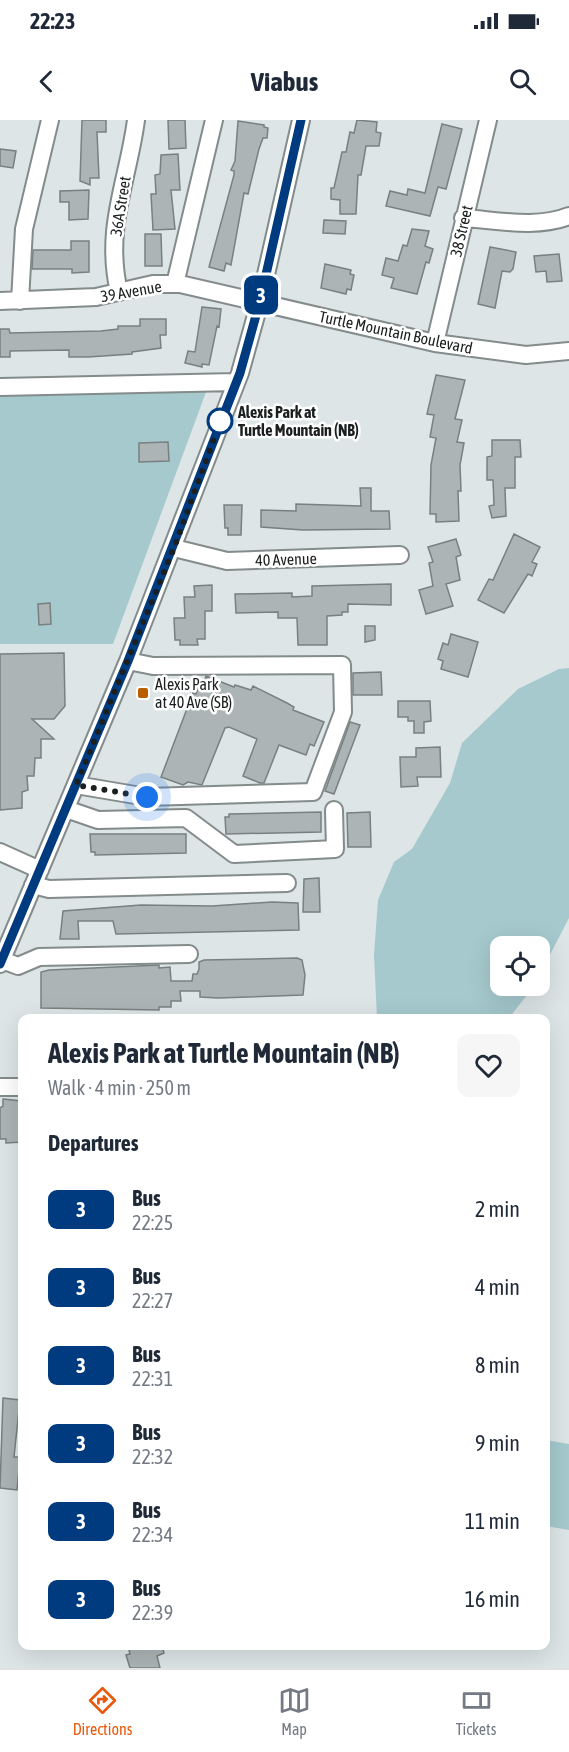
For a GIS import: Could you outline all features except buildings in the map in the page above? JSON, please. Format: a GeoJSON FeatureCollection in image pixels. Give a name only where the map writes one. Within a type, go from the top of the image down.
{"type":"FeatureCollection","features":[{"type":"Feature","properties":{"kind":"street"},"geometry":{"type":"LineString","coordinates":[[20,301],[24,229],[50,120]]}},
{"type":"Feature","properties":{"kind":"street","name":"36A Street"},"geometry":{"type":"LineString","coordinates":[[119,292],[114,265],[114,222],[136,120]]}},
{"type":"Feature","properties":{"kind":"street"},"geometry":{"type":"LineString","coordinates":[[175,284],[214,120]]}},
{"type":"Feature","properties":{"kind":"street"},"geometry":{"type":"LineString","coordinates":[[189,954],[39,957],[18,966],[1,962],[174,548],[236,382],[260,301],[301,120]]}},
{"type":"Feature","properties":{"kind":"street","name":"38 Street"},"geometry":{"type":"LineString","coordinates":[[435,343],[488,120]]}},
{"type":"Feature","properties":{"kind":"street"},"geometry":{"type":"LineString","coordinates":[[463,218],[517,222],[561,219],[569,216]]}},
{"type":"Feature","properties":{"kind":"street","name":"39 Avenue"},"geometry":{"type":"LineString","coordinates":[[0,301],[96,297],[153,284],[175,284],[260,301]]}},
{"type":"Feature","properties":{"kind":"street","name":"Turtle Mountain Boulevard"},"geometry":{"type":"LineString","coordinates":[[260,301],[435,343],[526,355],[569,351]]}},
{"type":"Feature","properties":{"kind":"street"},"geometry":{"type":"LineString","coordinates":[[0,387],[236,382]]}},
{"type":"Feature","properties":{"kind":"street","name":"40 Avenue"},"geometry":{"type":"LineString","coordinates":[[174,548],[226,561],[400,555]]}},
{"type":"Feature","properties":{"kind":"street"},"geometry":{"type":"LineString","coordinates":[[76,785],[147,797],[313,792],[343,712],[342,665],[153,666],[128,661]]}},
{"type":"Feature","properties":{"kind":"street"},"geometry":{"type":"LineString","coordinates":[[66,809],[98,820],[186,818],[234,854],[335,849],[334,810]]}},
{"type":"Feature","properties":{"kind":"street"},"geometry":{"type":"LineString","coordinates":[[0,852],[49,889],[287,883]]}},
{"type":"Feature","properties":{"kind":"street"},"geometry":{"type":"LineString","coordinates":[[0,1087],[18,1087]]}},
{"type":"Feature","properties":{"kind":"shaded area"},"geometry":{"type":"Polygon","coordinates":[[[206,392],[113,644],[0,644],[0,396],[206,392]]]}},
{"type":"Feature","properties":{"kind":"shaded area"},"geometry":{"type":"Polygon","coordinates":[[[569,668],[569,918],[550,955],[550,936],[490,936],[490,996],[526,996],[512,1014],[377,1014],[374,955],[378,900],[394,862],[412,849],[450,783],[462,743],[518,689],[559,669],[569,668]]]}},
{"type":"Feature","properties":{"kind":"shaded area"},"geometry":{"type":"Polygon","coordinates":[[[550,1441],[569,1444],[569,1530],[550,1527],[550,1441]]]}},
{"type":"Feature","properties":{"kind":"bus line","name":"3"},"geometry":{"type":"LineString","coordinates":[[0,964],[174,548],[240,373],[260,301],[301,120]]}},
{"type":"Feature","properties":{"kind":"place","name":"Alexis Park at Turtle Mountain (NB)"},"geometry":{"type":"Point","coordinates":[220,421]}},
{"type":"Feature","properties":{"kind":"place","name":"Alexis Park at 40 Ave (SB)"},"geometry":{"type":"Point","coordinates":[143,693]}},
{"type":"Feature","properties":{"kind":"route"},"geometry":{"type":"LineString","coordinates":[[147,797],[76,785],[174,548],[222,417],[220,421]]}}]}
